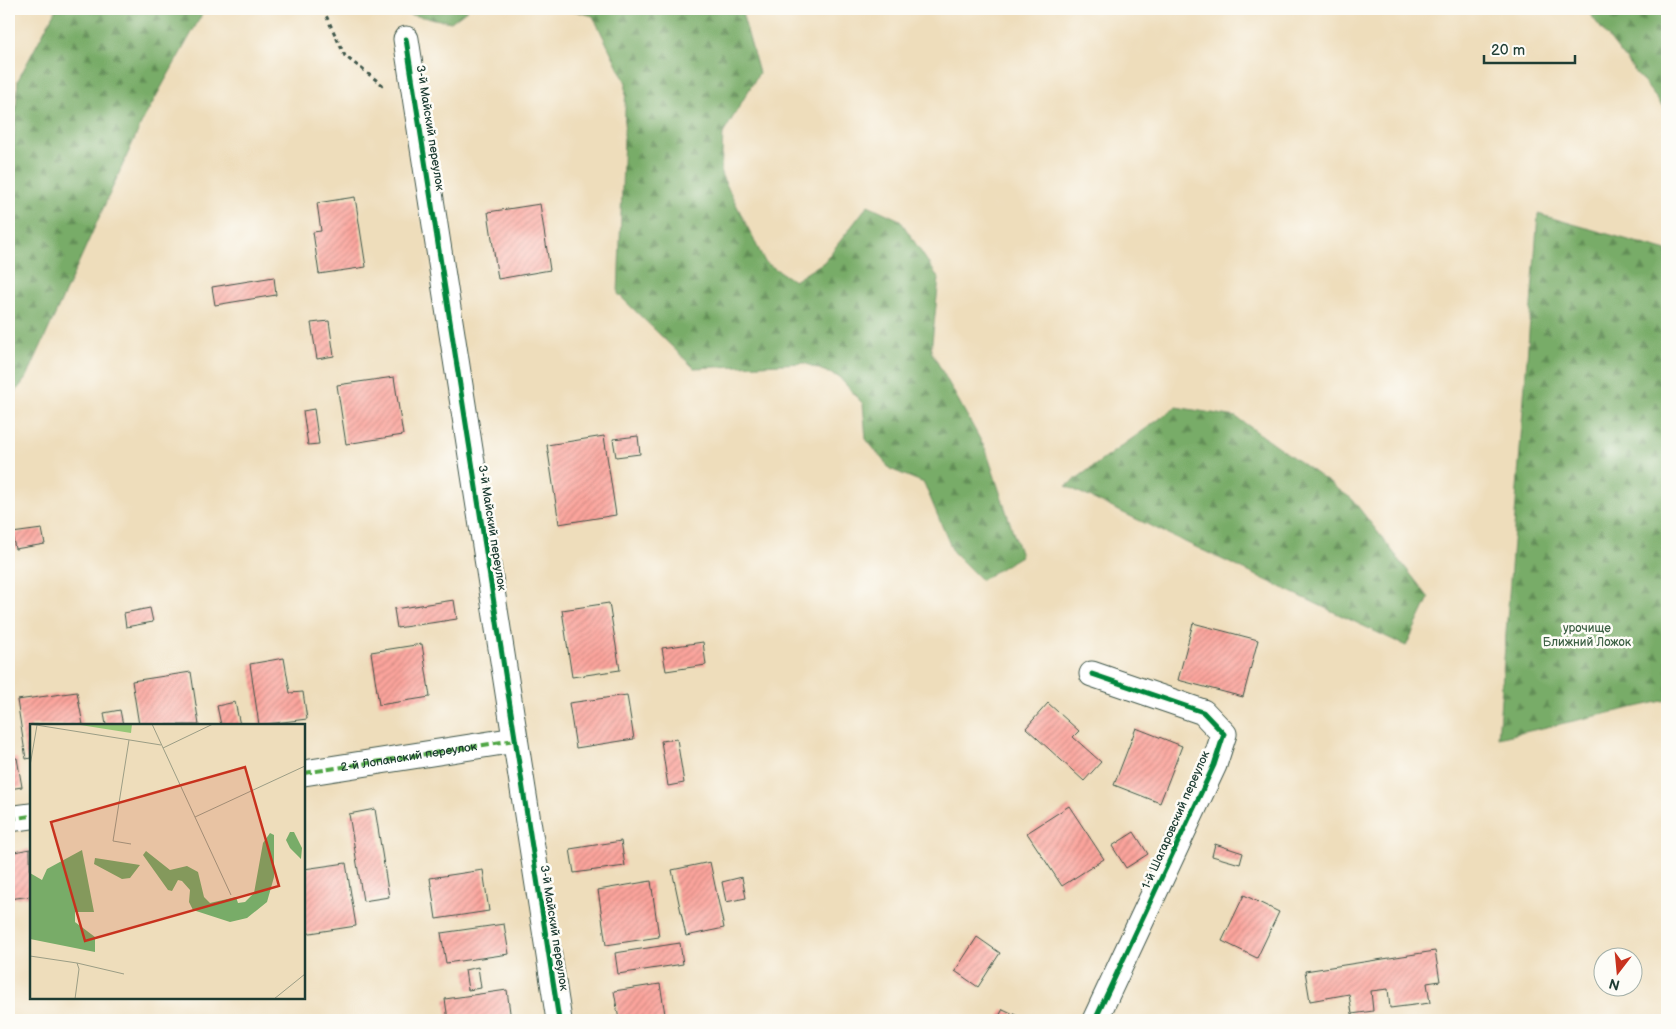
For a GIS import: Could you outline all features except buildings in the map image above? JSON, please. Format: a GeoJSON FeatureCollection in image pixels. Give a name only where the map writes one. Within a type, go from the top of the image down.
{"type":"FeatureCollection","features":[{"type":"Feature","properties":{"kind":"street","name":"3-й Майский переулок"},"geometry":{"type":"LineString","coordinates":[[406,39],[559,1020]]}},
{"type":"Feature","properties":{"kind":"street","name":"1-й Шагаровский переулок"},"geometry":{"type":"LineString","coordinates":[[1092,674],[1203,712],[1224,734],[1214,765],[1095,1020]]}},
{"type":"Feature","properties":{"kind":"street","name":"2-й Лопанский переулок"},"geometry":{"type":"LineString","coordinates":[[305,773],[515,740]]}},
{"type":"Feature","properties":{"kind":"street"},"geometry":{"type":"LineString","coordinates":[[9,819],[30,816]]}},
{"type":"Feature","properties":{"kind":"path"},"geometry":{"type":"LineString","coordinates":[[323,9],[345,56],[418,113]]}},
{"type":"Feature","properties":{"kind":"green space"},"geometry":{"type":"Polygon","coordinates":[[[56,9],[205,9],[143,120],[27,377],[9,400],[9,170],[12,167],[18,80],[56,9]]]}},
{"type":"Feature","properties":{"kind":"green space"},"geometry":{"type":"Polygon","coordinates":[[[377,9],[468,9],[451,22],[377,9]]]}},
{"type":"Feature","properties":{"kind":"green space"},"geometry":{"type":"Polygon","coordinates":[[[568,9],[741,9],[759,73],[723,134],[721,174],[765,262],[794,281],[824,262],[868,205],[900,220],[939,279],[931,351],[986,450],[1021,556],[981,580],[953,552],[924,483],[890,469],[866,439],[863,404],[839,377],[804,363],[694,368],[618,294],[626,83],[593,16],[568,9]]]}},
{"type":"Feature","properties":{"kind":"green space"},"geometry":{"type":"Polygon","coordinates":[[[1586,9],[1667,9],[1667,112],[1586,9]]]}},
{"type":"Feature","properties":{"kind":"green space","name":"урочище Ближний Ложок"},"geometry":{"type":"Polygon","coordinates":[[[1538,214],[1667,251],[1667,700],[1498,738],[1538,214]]]}},
{"type":"Feature","properties":{"kind":"green space"},"geometry":{"type":"Polygon","coordinates":[[[1176,407],[1236,417],[1352,499],[1429,598],[1406,646],[1066,486],[1176,407]]]}},
{"type":"Feature","properties":{"kind":"marked path"},"geometry":{"type":"LineString","coordinates":[[305,773],[515,740]]}},
{"type":"Feature","properties":{"kind":"marked path"},"geometry":{"type":"LineString","coordinates":[[9,819],[30,816]]}},
{"type":"Feature","properties":{"kind":"cycle path"},"geometry":{"type":"LineString","coordinates":[[406,39],[559,1020]]}},
{"type":"Feature","properties":{"kind":"cycle path"},"geometry":{"type":"LineString","coordinates":[[1092,674],[1203,712],[1224,734],[1214,765],[1095,1020]]}}]}
